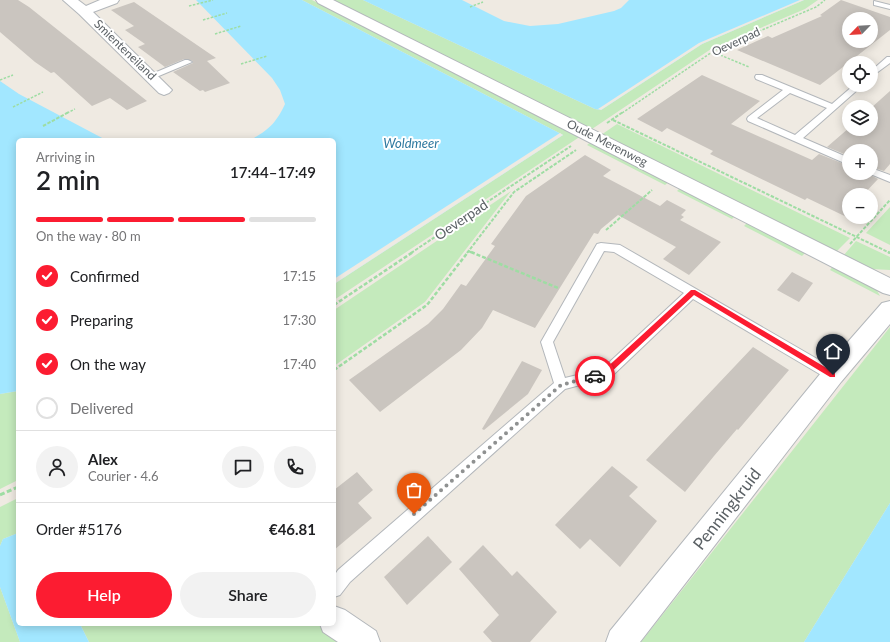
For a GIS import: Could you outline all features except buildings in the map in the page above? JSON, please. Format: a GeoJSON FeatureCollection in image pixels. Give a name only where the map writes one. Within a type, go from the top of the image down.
{"type":"FeatureCollection","features":[{"type":"Feature","properties":{"kind":"street","name":"Smienteneiland"},"geometry":{"type":"LineString","coordinates":[[70,0],[84,11],[164,90]]}},
{"type":"Feature","properties":{"kind":"street","name":"Smienteneiland"},"geometry":{"type":"LineString","coordinates":[[84,11],[112,0]]}},
{"type":"Feature","properties":{"kind":"street","name":"Oude Merenweg"},"geometry":{"type":"LineString","coordinates":[[323,0],[890,287]]}},
{"type":"Feature","properties":{"kind":"street","name":"Penningkruid"},"geometry":{"type":"LineString","coordinates":[[621,642],[833,375],[890,309]]}},
{"type":"Feature","properties":{"kind":"street"},"geometry":{"type":"LineString","coordinates":[[336,622],[365,642]]}},
{"type":"Feature","properties":{"kind":"lane"},"geometry":{"type":"LineString","coordinates":[[877,2],[890,7]]}},
{"type":"Feature","properties":{"kind":"lane"},"geometry":{"type":"LineString","coordinates":[[878,69],[890,59]]}},
{"type":"Feature","properties":{"kind":"lane"},"geometry":{"type":"LineString","coordinates":[[151,76],[188,62]]}},
{"type":"Feature","properties":{"kind":"lane"},"geometry":{"type":"LineString","coordinates":[[759,77],[832,107]]}},
{"type":"Feature","properties":{"kind":"lane"},"geometry":{"type":"LineString","coordinates":[[789,89],[750,119],[842,159]]}},
{"type":"Feature","properties":{"kind":"lane"},"geometry":{"type":"LineString","coordinates":[[796,139],[850,92]]}},
{"type":"Feature","properties":{"kind":"lane"},"geometry":{"type":"LineString","coordinates":[[878,174],[890,179]]}},
{"type":"Feature","properties":{"kind":"lane"},"geometry":{"type":"LineString","coordinates":[[561,385],[547,342],[601,248],[616,248],[833,375]]}},
{"type":"Feature","properties":{"kind":"lane"},"geometry":{"type":"LineString","coordinates":[[336,587],[350,571],[561,385],[606,373],[693,292]]}},
{"type":"Feature","properties":{"kind":"path"},"geometry":{"type":"LineString","coordinates":[[190,6],[213,0]]}},
{"type":"Feature","properties":{"kind":"path","name":"Oeverpad"},"geometry":{"type":"LineString","coordinates":[[825,0],[816,6],[712,52],[612,119],[856,237]]}},
{"type":"Feature","properties":{"kind":"path"},"geometry":{"type":"LineString","coordinates":[[470,7],[483,2]]}},
{"type":"Feature","properties":{"kind":"path"},"geometry":{"type":"LineString","coordinates":[[203,20],[227,13]]}},
{"type":"Feature","properties":{"kind":"path"},"geometry":{"type":"LineString","coordinates":[[215,34],[241,26]]}},
{"type":"Feature","properties":{"kind":"path"},"geometry":{"type":"LineString","coordinates":[[712,52],[758,72],[759,77]]}},
{"type":"Feature","properties":{"kind":"path"},"geometry":{"type":"LineString","coordinates":[[241,64],[267,56]]}},
{"type":"Feature","properties":{"kind":"path"},"geometry":{"type":"LineString","coordinates":[[0,80],[13,75]]}},
{"type":"Feature","properties":{"kind":"path"},"geometry":{"type":"LineString","coordinates":[[14,107],[43,92]]}},
{"type":"Feature","properties":{"kind":"path"},"geometry":{"type":"LineString","coordinates":[[43,126],[75,109]]}},
{"type":"Feature","properties":{"kind":"path","name":"Oeverpad"},"geometry":{"type":"LineString","coordinates":[[336,369],[427,305],[514,192],[591,135]]}},
{"type":"Feature","properties":{"kind":"path","name":"Oeverpad"},"geometry":{"type":"LineString","coordinates":[[336,304],[591,135]]}},
{"type":"Feature","properties":{"kind":"path"},"geometry":{"type":"LineString","coordinates":[[601,248],[605,231],[652,189]]}},
{"type":"Feature","properties":{"kind":"path"},"geometry":{"type":"LineString","coordinates":[[835,259],[890,200]]}},
{"type":"Feature","properties":{"kind":"path"},"geometry":{"type":"LineString","coordinates":[[856,237],[890,253]]}},
{"type":"Feature","properties":{"kind":"path"},"geometry":{"type":"LineString","coordinates":[[468,251],[574,294]]}},
{"type":"Feature","properties":{"kind":"path"},"geometry":{"type":"LineString","coordinates":[[0,495],[16,488]]}},
{"type":"Feature","properties":{"kind":"green space"},"geometry":{"type":"Polygon","coordinates":[[[302,0],[312,0],[581,136],[336,299],[336,283],[563,135],[302,0]]]}},
{"type":"Feature","properties":{"kind":"green space"},"geometry":{"type":"Polygon","coordinates":[[[333,0],[363,0],[595,109],[601,110],[702,44],[804,0],[818,0],[805,9],[711,49],[592,129],[589,129],[333,0]]]}},
{"type":"Feature","properties":{"kind":"green space"},"geometry":{"type":"Polygon","coordinates":[[[617,124],[850,238],[836,252],[601,135],[617,124]]]}},
{"type":"Feature","properties":{"kind":"green space"},"geometry":{"type":"Polygon","coordinates":[[[592,141],[670,181],[665,185],[587,145],[592,141]]]}},
{"type":"Feature","properties":{"kind":"green space"},"geometry":{"type":"Polygon","coordinates":[[[681,187],[736,215],[732,219],[677,191],[681,187]]]}},
{"type":"Feature","properties":{"kind":"green space"},"geometry":{"type":"Polygon","coordinates":[[[511,191],[425,302],[336,365],[336,309],[511,191]]]}},
{"type":"Feature","properties":{"kind":"green space"},"geometry":{"type":"Polygon","coordinates":[[[890,207],[890,245],[866,233],[874,224],[878,224],[878,220],[890,207]]]}},
{"type":"Feature","properties":{"kind":"green space"},"geometry":{"type":"Polygon","coordinates":[[[749,221],[807,251],[802,256],[744,226],[749,221]]]}},
{"type":"Feature","properties":{"kind":"green space"},"geometry":{"type":"Polygon","coordinates":[[[856,241],[890,257],[890,270],[872,269],[843,256],[856,241]]]}},
{"type":"Feature","properties":{"kind":"green space"},"geometry":{"type":"Polygon","coordinates":[[[834,265],[874,285],[880,296],[830,270],[834,265]]]}},
{"type":"Feature","properties":{"kind":"green space"},"geometry":{"type":"Polygon","coordinates":[[[890,327],[890,503],[804,642],[641,642],[890,327]]]}},
{"type":"Feature","properties":{"kind":"green space"},"geometry":{"type":"Polygon","coordinates":[[[16,391],[16,481],[0,489],[0,394],[16,391]]]}},
{"type":"Feature","properties":{"kind":"green space"},"geometry":{"type":"Polygon","coordinates":[[[16,499],[16,534],[3,539],[0,546],[0,507],[16,499]]]}},
{"type":"Feature","properties":{"kind":"green space"},"geometry":{"type":"Polygon","coordinates":[[[0,587],[20,642],[0,642],[0,587]]]}},
{"type":"Feature","properties":{"kind":"green space"},"geometry":{"type":"Polygon","coordinates":[[[81,626],[322,626],[344,642],[89,642],[81,626]]]}},
{"type":"Feature","properties":{"kind":"water","name":"Woldmeer"},"geometry":{"type":"Polygon","coordinates":[[[196,0],[302,0],[563,135],[336,283],[336,138],[253,138],[262,133],[275,121],[285,104],[280,90],[272,78],[196,0]]]}},
{"type":"Feature","properties":{"kind":"water"},"geometry":{"type":"Polygon","coordinates":[[[363,0],[462,0],[504,21],[530,26],[558,24],[614,11],[621,8],[629,0],[804,0],[702,44],[601,110],[595,109],[363,0]]]}},
{"type":"Feature","properties":{"kind":"water"},"geometry":{"type":"Polygon","coordinates":[[[0,81],[19,94],[102,138],[16,138],[16,391],[0,394],[0,81]]]}},
{"type":"Feature","properties":{"kind":"water"},"geometry":{"type":"Polygon","coordinates":[[[890,503],[890,642],[804,642],[890,503]]]}},
{"type":"Feature","properties":{"kind":"water"},"geometry":{"type":"Polygon","coordinates":[[[16,534],[16,626],[81,626],[89,642],[20,642],[0,587],[0,546],[3,539],[16,534]]]}},
{"type":"Feature","properties":{"kind":"pier"},"geometry":{"type":"Polygon","coordinates":[[[800,0],[804,0],[702,44],[601,110],[598,109],[699,43],[800,0]]]}},
{"type":"Feature","properties":{"kind":"pier"},"geometry":{"type":"Polygon","coordinates":[[[560,133],[563,135],[336,283],[336,278],[560,133]]]}},
{"type":"Feature","properties":{"kind":"way so far"},"geometry":{"type":"LineString","coordinates":[[414,514],[561,385],[595,376]]}},
{"type":"Feature","properties":{"kind":"route"},"geometry":{"type":"LineString","coordinates":[[595,376],[606,373],[693,292],[833,375]]}}]}
